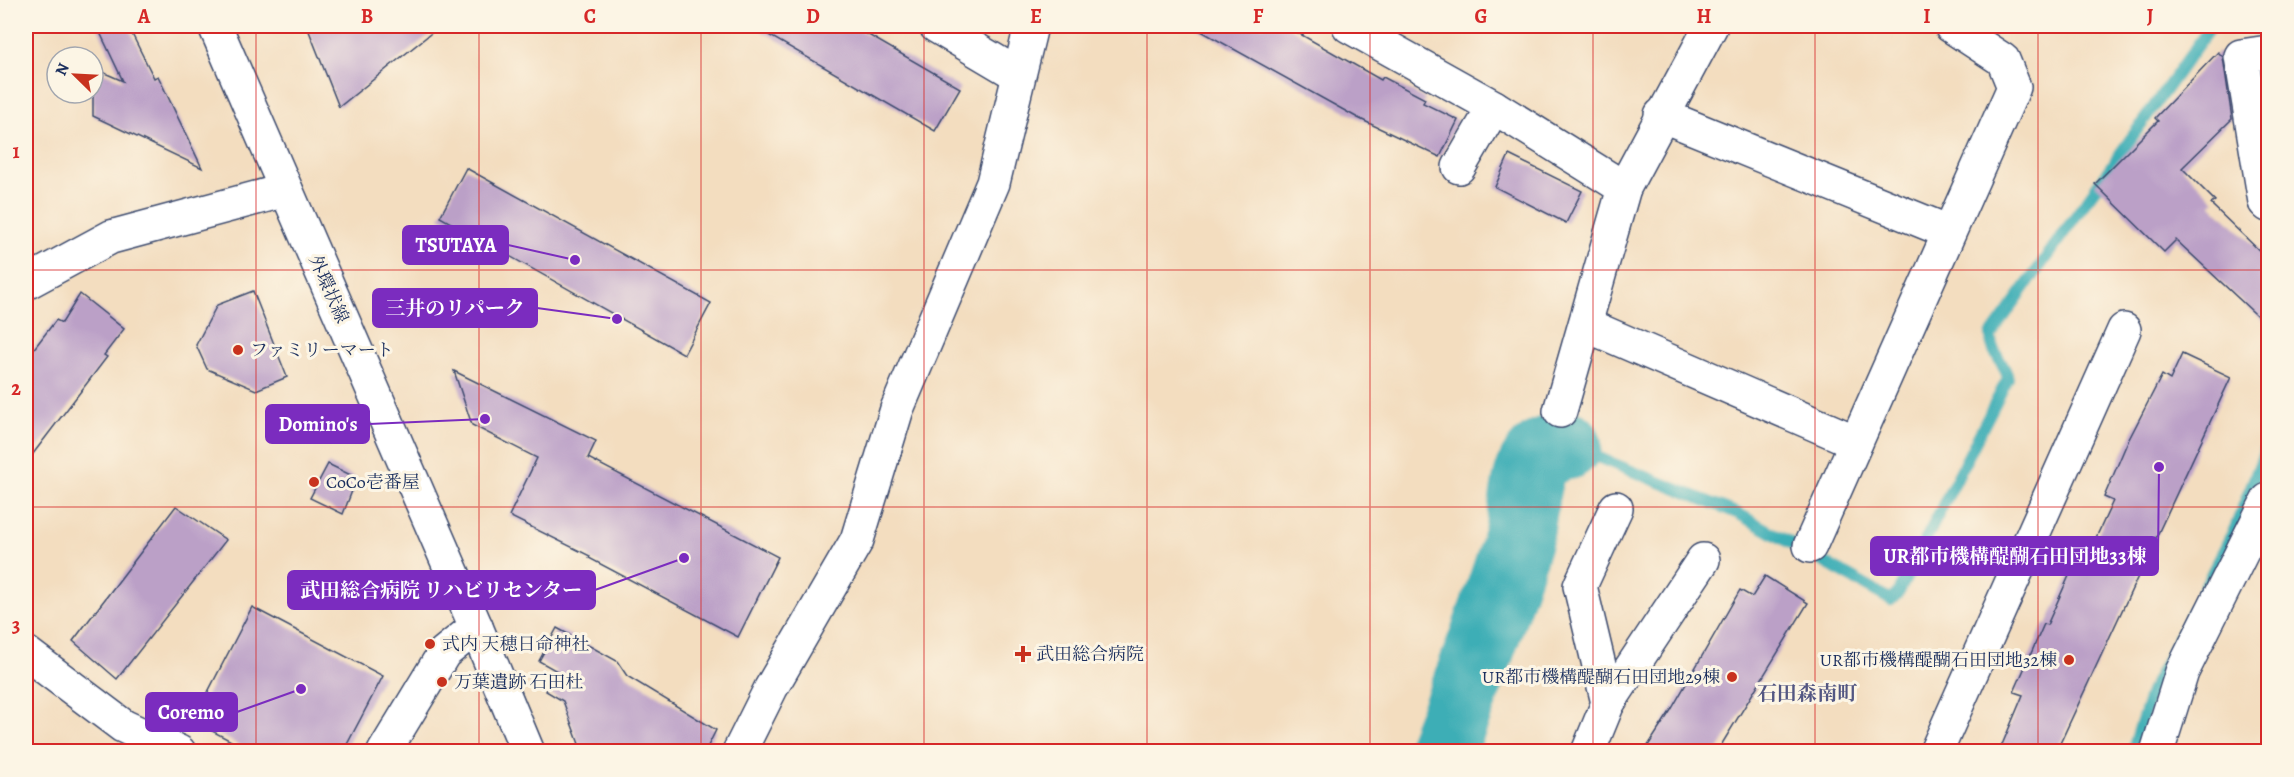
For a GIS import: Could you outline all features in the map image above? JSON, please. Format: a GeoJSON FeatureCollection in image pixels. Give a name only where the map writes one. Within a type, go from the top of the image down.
{"type":"FeatureCollection","features":[{"type":"Feature","properties":{"kind":"street","name":"外環状線"},"geometry":{"type":"LineString","coordinates":[[215,26],[528,752]]}},
{"type":"Feature","properties":{"kind":"street"},"geometry":{"type":"LineString","coordinates":[[936,26],[1017,74]]}},
{"type":"Feature","properties":{"kind":"street"},"geometry":{"type":"LineString","coordinates":[[739,752],[771,688],[857,540],[897,408],[993,183],[1030,26]]}},
{"type":"Feature","properties":{"kind":"street"},"geometry":{"type":"LineString","coordinates":[[1349,26],[1494,107],[1624,188]]}},
{"type":"Feature","properties":{"kind":"street"},"geometry":{"type":"LineString","coordinates":[[1560,411],[1624,188],[1661,115],[1711,26]]}},
{"type":"Feature","properties":{"kind":"street"},"geometry":{"type":"LineString","coordinates":[[1810,546],[2014,87],[2002,60],[1951,26]]}},
{"type":"Feature","properties":{"kind":"street"},"geometry":{"type":"LineString","coordinates":[[2268,52],[2241,56],[2265,202],[2268,206]]}},
{"type":"Feature","properties":{"kind":"street"},"geometry":{"type":"LineString","coordinates":[[1459,167],[1494,107]]}},
{"type":"Feature","properties":{"kind":"street"},"geometry":{"type":"LineString","coordinates":[[1661,115],[1949,232]]}},
{"type":"Feature","properties":{"kind":"street"},"geometry":{"type":"LineString","coordinates":[[26,283],[111,237],[286,190]]}},
{"type":"Feature","properties":{"kind":"street"},"geometry":{"type":"LineString","coordinates":[[1586,325],[1856,442]]}},
{"type":"Feature","properties":{"kind":"street"},"geometry":{"type":"LineString","coordinates":[[1936,752],[2124,330]]}},
{"type":"Feature","properties":{"kind":"street"},"geometry":{"type":"LineString","coordinates":[[2157,752],[2182,672],[2268,500]]}},
{"type":"Feature","properties":{"kind":"street"},"geometry":{"type":"LineString","coordinates":[[1608,704],[1580,586],[1616,508]]}},
{"type":"Feature","properties":{"kind":"street"},"geometry":{"type":"LineString","coordinates":[[1588,752],[1608,704],[1703,560]]}},
{"type":"Feature","properties":{"kind":"street"},"geometry":{"type":"LineString","coordinates":[[384,752],[444,653],[476,627]]}},
{"type":"Feature","properties":{"kind":"street"},"geometry":{"type":"LineString","coordinates":[[26,653],[123,726],[179,752]]}},
{"type":"Feature","properties":{"kind":"building"},"geometry":{"type":"Polygon","coordinates":[[[97,26],[128,26],[154,78],[158,76],[202,168],[93,116],[93,105],[105,105],[105,73],[123,81],[97,26]]]}},
{"type":"Feature","properties":{"kind":"building"},"geometry":{"type":"Polygon","coordinates":[[[307,26],[440,26],[339,107],[307,26]]]}},
{"type":"Feature","properties":{"kind":"building"},"geometry":{"type":"Polygon","coordinates":[[[753,26],[853,26],[960,88],[935,131],[753,26]]]}},
{"type":"Feature","properties":{"kind":"building"},"geometry":{"type":"Polygon","coordinates":[[[1192,26],[1286,26],[1381,80],[1383,77],[1425,99],[1423,103],[1458,120],[1440,157],[1358,118],[1192,26]]]}},
{"type":"Feature","properties":{"kind":"building"},"geometry":{"type":"Polygon","coordinates":[[[2218,52],[2223,57],[2232,119],[2182,168],[2215,201],[2211,204],[2268,259],[2268,326],[2176,240],[2164,252],[2095,184],[2158,121],[2155,118],[2218,52]]]}},
{"type":"Feature","properties":{"kind":"building"},"geometry":{"type":"Polygon","coordinates":[[[1509,155],[1582,191],[1566,223],[1495,187],[1509,155]]]}},
{"type":"Feature","properties":{"kind":"building"},"geometry":{"type":"Polygon","coordinates":[[[466,168],[711,303],[684,354],[440,217],[466,168]]]}},
{"type":"Feature","properties":{"kind":"building"},"geometry":{"type":"Polygon","coordinates":[[[253,291],[287,377],[256,390],[207,369],[196,345],[217,305],[253,291]]]}},
{"type":"Feature","properties":{"kind":"building"},"geometry":{"type":"Polygon","coordinates":[[[80,294],[124,329],[104,355],[107,357],[26,463],[26,359],[56,320],[62,323],[80,294]]]}},
{"type":"Feature","properties":{"kind":"building"},"geometry":{"type":"Polygon","coordinates":[[[2182,354],[2231,377],[2056,752],[1999,752],[2023,695],[2014,692],[2044,624],[2047,625],[2073,567],[2081,570],[2113,501],[2104,497],[2127,443],[2162,375],[2170,380],[2182,354]]]}},
{"type":"Feature","properties":{"kind":"building"},"geometry":{"type":"Polygon","coordinates":[[[454,371],[596,441],[588,458],[778,557],[738,637],[589,558],[590,556],[509,516],[537,458],[472,425],[454,371]]]}},
{"type":"Feature","properties":{"kind":"building"},"geometry":{"type":"Polygon","coordinates":[[[328,464],[357,478],[343,514],[310,498],[328,464]]]}},
{"type":"Feature","properties":{"kind":"building"},"geometry":{"type":"Polygon","coordinates":[[[176,506],[226,540],[117,679],[73,641],[176,506]]]}},
{"type":"Feature","properties":{"kind":"building","name":"UR都市機構醍醐石田団地29棟"},"geometry":{"type":"Polygon","coordinates":[[[1765,576],[1808,603],[1717,752],[1644,752],[1671,710],[1740,590],[1752,597],[1765,576]]]}},
{"type":"Feature","properties":{"kind":"building"},"geometry":{"type":"Polygon","coordinates":[[[252,607],[383,676],[343,752],[252,752],[193,721],[252,607]]]}},
{"type":"Feature","properties":{"kind":"building"},"geometry":{"type":"Polygon","coordinates":[[[557,628],[617,661],[627,676],[716,730],[705,752],[582,752],[563,701],[546,691],[557,671],[539,661],[557,628]]]}},
{"type":"Feature","properties":{"kind":"waterway"},"geometry":{"type":"LineString","coordinates":[[1567,445],[1739,514],[1891,600],[1899,592],[2008,378],[1993,347],[1991,335],[2211,26]]}},
{"type":"Feature","properties":{"kind":"waterway"},"geometry":{"type":"LineString","coordinates":[[2132,752],[2151,692],[2235,528],[2268,443]]}},
{"type":"Feature","properties":{"kind":"waterway"},"geometry":{"type":"LineString","coordinates":[[1441,752],[1510,564],[1520,528],[1527,482],[1533,465],[1547,451],[1567,445]]}},
{"type":"Feature","properties":{"kind":"place","name":"TSUTAYA"},"geometry":{"type":"Point","coordinates":[575,260]}},
{"type":"Feature","properties":{"kind":"place","name":"三井のリパーク"},"geometry":{"type":"Point","coordinates":[617,319]}},
{"type":"Feature","properties":{"kind":"place","name":"ファミリーマート"},"geometry":{"type":"Point","coordinates":[238,350]}},
{"type":"Feature","properties":{"kind":"place","name":"Domino's"},"geometry":{"type":"Point","coordinates":[485,419]}},
{"type":"Feature","properties":{"kind":"place","name":"UR都市機構醍醐石田団地33棟"},"geometry":{"type":"Point","coordinates":[2159,467]}},
{"type":"Feature","properties":{"kind":"place","name":"CoCo壱番屋"},"geometry":{"type":"Point","coordinates":[314,482]}},
{"type":"Feature","properties":{"kind":"place","name":"武田総合病院 リハビリセンター"},"geometry":{"type":"Point","coordinates":[684,558]}},
{"type":"Feature","properties":{"kind":"place","name":"式内 天穂日命神社"},"geometry":{"type":"Point","coordinates":[430,644]}},
{"type":"Feature","properties":{"kind":"place","name":"武田総合病院"},"geometry":{"type":"Point","coordinates":[1023,654]}},
{"type":"Feature","properties":{"kind":"place","name":"UR都市機構醍醐石田団地32棟"},"geometry":{"type":"Point","coordinates":[2069,660]}},
{"type":"Feature","properties":{"kind":"place","name":"UR都市機構醍醐石田団地29棟"},"geometry":{"type":"Point","coordinates":[1732,677]}},
{"type":"Feature","properties":{"kind":"place","name":"万葉遺跡 石田杜"},"geometry":{"type":"Point","coordinates":[442,682]}},
{"type":"Feature","properties":{"kind":"place","name":"Coremo"},"geometry":{"type":"Point","coordinates":[301,689]}},
{"type":"Feature","properties":{"kind":"district","name":"石田森南町"},"geometry":{"type":"Point","coordinates":[1807,693]}}]}
